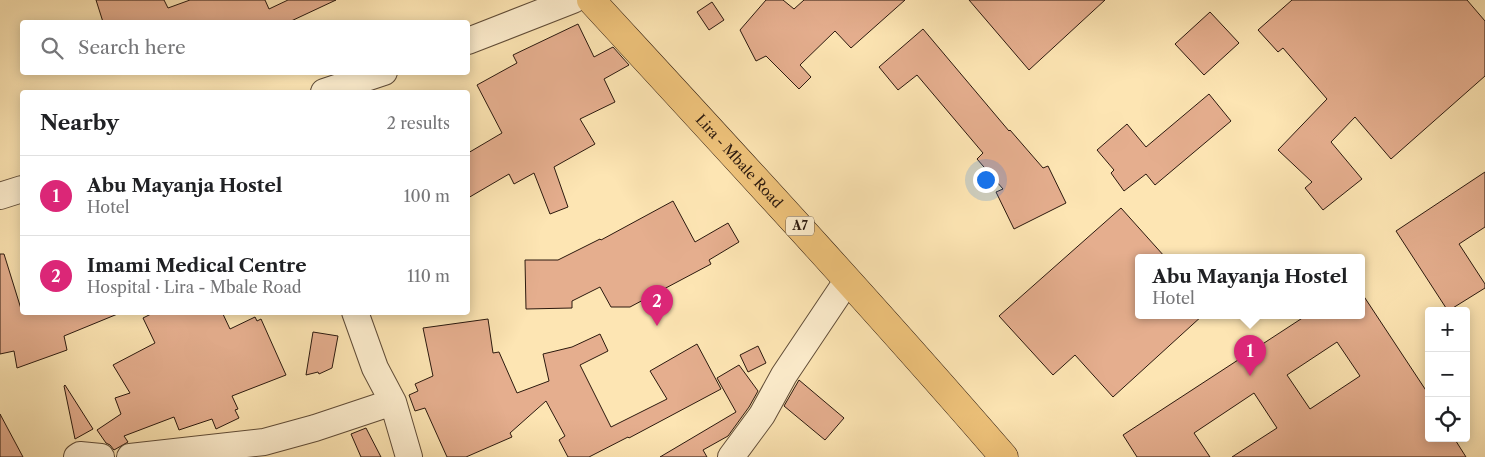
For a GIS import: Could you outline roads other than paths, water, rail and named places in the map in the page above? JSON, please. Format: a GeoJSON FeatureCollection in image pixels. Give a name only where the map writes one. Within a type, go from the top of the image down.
{"type":"FeatureCollection","features":[{"type":"Feature","properties":{"kind":"main road","name":"Lira - Mbale Road"},"geometry":{"type":"LineString","coordinates":[[591,0],[799,225],[847,281],[910,348],[1004,457]]}},
{"type":"Feature","properties":{"kind":"street"},"geometry":{"type":"LineString","coordinates":[[470,40],[573,0]]}},
{"type":"Feature","properties":{"kind":"street"},"geometry":{"type":"LineString","coordinates":[[330,90],[375,75]]}},
{"type":"Feature","properties":{"kind":"street"},"geometry":{"type":"LineString","coordinates":[[0,196],[20,190]]}},
{"type":"Feature","properties":{"kind":"street"},"geometry":{"type":"LineString","coordinates":[[731,457],[762,415],[799,351],[847,281]]}},
{"type":"Feature","properties":{"kind":"street"},"geometry":{"type":"LineString","coordinates":[[356,315],[375,368],[394,402],[409,457]]}},
{"type":"Feature","properties":{"kind":"street"},"geometry":{"type":"LineString","coordinates":[[130,457],[264,442],[315,428],[394,402]]}},
{"type":"Feature","properties":{"kind":"street"},"geometry":{"type":"LineString","coordinates":[[77,457],[80,454],[102,457]]}},
{"type":"Feature","properties":{"kind":"place","name":"Imami Medical Centre"},"geometry":{"type":"Point","coordinates":[657,326]}},
{"type":"Feature","properties":{"kind":"place","name":"Abu Mayanja Hostel"},"geometry":{"type":"Point","coordinates":[1250,376]}}]}
